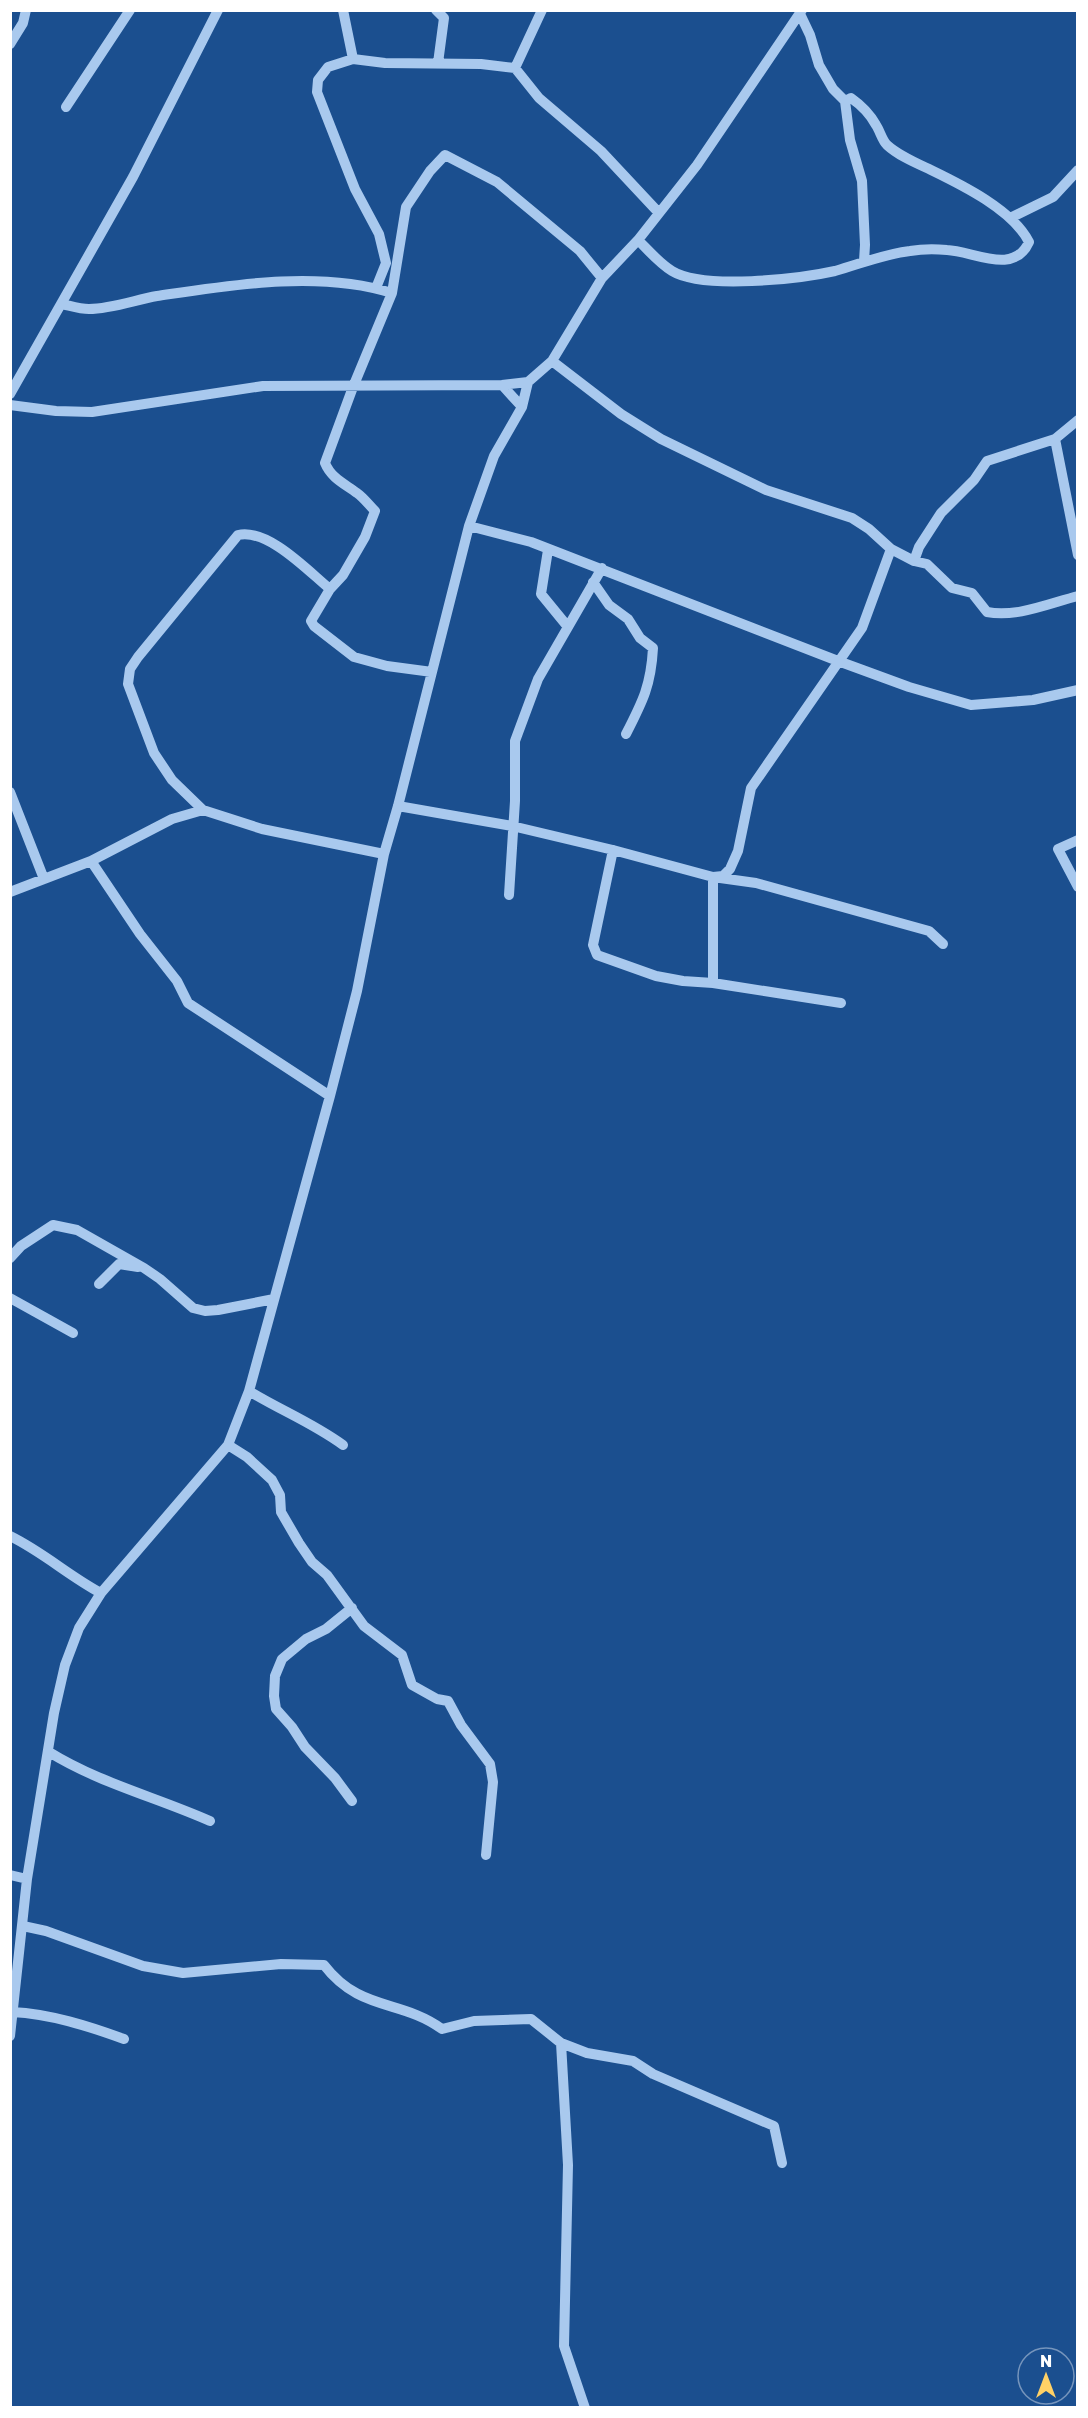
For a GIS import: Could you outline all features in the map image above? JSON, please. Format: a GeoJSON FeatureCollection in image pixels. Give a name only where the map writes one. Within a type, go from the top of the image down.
{"type":"FeatureCollection","features":[{"type":"Feature","properties":{"kind":"street"},"geometry":{"type":"LineString","coordinates":[[10,44],[23,23],[26,10]]}},
{"type":"Feature","properties":{"kind":"street"},"geometry":{"type":"LineString","coordinates":[[66,107],[130,10]]}},
{"type":"Feature","properties":{"kind":"street"},"geometry":{"type":"LineString","coordinates":[[10,394],[133,177],[218,10]]}},
{"type":"Feature","properties":{"kind":"street"},"geometry":{"type":"LineString","coordinates":[[343,10],[353,59]]}},
{"type":"Feature","properties":{"kind":"street"},"geometry":{"type":"LineString","coordinates":[[436,10],[444,18],[438,63]]}},
{"type":"Feature","properties":{"kind":"street"},"geometry":{"type":"LineString","coordinates":[[515,68],[543,10]]}},
{"type":"Feature","properties":{"kind":"street"},"geometry":{"type":"LineString","coordinates":[[801,12],[819,65],[833,88],[845,101],[850,140],[862,181],[864,261]]}},
{"type":"Feature","properties":{"kind":"street"},"geometry":{"type":"LineString","coordinates":[[10,405],[56,411],[92,412],[262,386],[308,384],[353,387],[502,385],[528,382],[552,361],[602,278],[638,240],[697,165],[801,12]]}},
{"type":"Feature","properties":{"kind":"street"},"geometry":{"type":"LineString","coordinates":[[376,288],[386,263],[378,234],[356,189],[316,92],[318,80],[328,67],[353,59],[385,63],[438,63],[515,68],[539,98],[601,151],[659,213]]}},
{"type":"Feature","properties":{"kind":"street"},"geometry":{"type":"LineString","coordinates":[[638,240],[672,272],[702,281],[745,282],[834,271],[864,261],[910,251],[948,250],[998,262],[1026,250],[1029,242],[1025,233],[1010,218],[984,199],[910,160],[886,144],[876,123],[859,104],[851,98],[845,101]]}},
{"type":"Feature","properties":{"kind":"street"},"geometry":{"type":"LineString","coordinates":[[432,672],[387,666],[354,657],[314,626],[311,621],[366,537],[375,511],[360,495],[335,478],[328,471],[325,463],[353,387],[392,293],[406,207],[430,171],[445,155],[496,183],[580,251],[602,278]]}},
{"type":"Feature","properties":{"kind":"street"},"geometry":{"type":"LineString","coordinates":[[1010,218],[1053,197],[1077,170]]}},
{"type":"Feature","properties":{"kind":"street"},"geometry":{"type":"LineString","coordinates":[[62,304],[89,309],[262,281],[334,282],[376,288],[392,293]]}},
{"type":"Feature","properties":{"kind":"street"},"geometry":{"type":"LineString","coordinates":[[552,361],[621,414],[661,439],[766,490],[852,518],[869,529],[891,549],[914,561],[927,564],[952,588],[972,593],[987,612],[998,614],[1012,612],[1077,596]]}},
{"type":"Feature","properties":{"kind":"street"},"geometry":{"type":"LineString","coordinates":[[10,2036],[12,1988],[23,1926],[27,1879],[65,1665],[79,1628],[101,1593],[228,1445],[249,1391],[357,991],[384,854],[469,526],[494,456],[522,407],[528,382]]}},
{"type":"Feature","properties":{"kind":"street"},"geometry":{"type":"LineString","coordinates":[[502,385],[522,407]]}},
{"type":"Feature","properties":{"kind":"street"},"geometry":{"type":"LineString","coordinates":[[914,561],[919,547],[941,513],[974,480],[987,461],[1055,439],[1077,420]]}},
{"type":"Feature","properties":{"kind":"street"},"geometry":{"type":"LineString","coordinates":[[1055,439],[1077,555]]}},
{"type":"Feature","properties":{"kind":"street"},"geometry":{"type":"LineString","coordinates":[[469,526],[531,542],[838,661],[909,687],[971,705],[1033,700],[1077,690]]}},
{"type":"Feature","properties":{"kind":"street"},"geometry":{"type":"LineString","coordinates":[[330,589],[267,539],[253,534],[238,535],[138,657],[130,669],[128,684],[154,753],[172,780],[203,810],[262,829],[384,854]]}},
{"type":"Feature","properties":{"kind":"street"},"geometry":{"type":"LineString","coordinates":[[714,877],[723,876],[730,868],[738,851],[751,789],[862,628],[891,549]]}},
{"type":"Feature","properties":{"kind":"street"},"geometry":{"type":"LineString","coordinates":[[548,550],[542,594],[557,616],[568,627]]}},
{"type":"Feature","properties":{"kind":"street"},"geometry":{"type":"LineString","coordinates":[[508,895],[515,801],[515,741],[538,679],[602,568]]}},
{"type":"Feature","properties":{"kind":"street"},"geometry":{"type":"LineString","coordinates":[[594,582],[609,606],[628,619],[640,638],[653,648],[646,695],[626,734]]}},
{"type":"Feature","properties":{"kind":"street"},"geometry":{"type":"LineString","coordinates":[[557,616],[560,642]]}},
{"type":"Feature","properties":{"kind":"street"},"geometry":{"type":"LineString","coordinates":[[10,792],[44,879]]}},
{"type":"Feature","properties":{"kind":"street"},"geometry":{"type":"LineString","coordinates":[[398,806],[512,826],[714,877],[756,883],[929,931],[943,944]]}},
{"type":"Feature","properties":{"kind":"street"},"geometry":{"type":"LineString","coordinates":[[10,892],[91,861],[172,819],[203,810]]}},
{"type":"Feature","properties":{"kind":"street"},"geometry":{"type":"LineString","coordinates":[[1077,840],[1058,849],[1077,887]]}},
{"type":"Feature","properties":{"kind":"street"},"geometry":{"type":"LineString","coordinates":[[613,850],[593,945],[597,955],[656,976],[841,1003]]}},
{"type":"Feature","properties":{"kind":"street"},"geometry":{"type":"LineString","coordinates":[[91,861],[140,934],[177,981],[188,1004],[330,1096]]}},
{"type":"Feature","properties":{"kind":"street"},"geometry":{"type":"LineString","coordinates":[[713,983],[714,877]]}},
{"type":"Feature","properties":{"kind":"street"},"geometry":{"type":"LineString","coordinates":[[10,1258],[21,1246],[53,1225],[77,1230],[144,1268],[193,1308],[204,1311],[274,1299]]}},
{"type":"Feature","properties":{"kind":"street"},"geometry":{"type":"LineString","coordinates":[[99,1284],[119,1264],[144,1268]]}},
{"type":"Feature","properties":{"kind":"street"},"geometry":{"type":"LineString","coordinates":[[10,1298],[73,1334]]}},
{"type":"Feature","properties":{"kind":"street"},"geometry":{"type":"LineString","coordinates":[[249,1391],[279,1409],[321,1428],[343,1444]]}},
{"type":"Feature","properties":{"kind":"street"},"geometry":{"type":"LineString","coordinates":[[228,1445],[247,1457],[272,1480],[280,1495],[281,1512],[312,1562],[327,1575],[364,1626],[402,1655],[412,1685],[437,1699],[448,1701],[461,1725],[490,1764],[493,1782],[486,1855]]}},
{"type":"Feature","properties":{"kind":"street"},"geometry":{"type":"LineString","coordinates":[[10,1536],[30,1546],[80,1582],[101,1593]]}},
{"type":"Feature","properties":{"kind":"street"},"geometry":{"type":"LineString","coordinates":[[352,1608],[326,1629],[306,1639],[282,1659],[275,1676],[274,1696],[276,1709],[292,1727],[305,1748],[335,1778],[352,1801]]}},
{"type":"Feature","properties":{"kind":"street"},"geometry":{"type":"LineString","coordinates":[[49,1752],[72,1766],[127,1790],[170,1803],[210,1821]]}},
{"type":"Feature","properties":{"kind":"street"},"geometry":{"type":"LineString","coordinates":[[10,1875],[27,1879]]}},
{"type":"Feature","properties":{"kind":"street"},"geometry":{"type":"LineString","coordinates":[[23,1926],[46,1931],[143,1966],[183,1973],[273,1964],[324,1965],[334,1978],[358,1996],[428,2018],[442,2029],[474,2021],[531,2019],[561,2043],[587,2053],[633,2061],[653,2074],[774,2126],[782,2163]]}},
{"type":"Feature","properties":{"kind":"street"},"geometry":{"type":"LineString","coordinates":[[12,2012],[30,2013],[84,2025],[124,2039]]}},
{"type":"Feature","properties":{"kind":"street"},"geometry":{"type":"LineString","coordinates":[[561,2043],[568,2165],[564,2346],[585,2408]]}}]}
